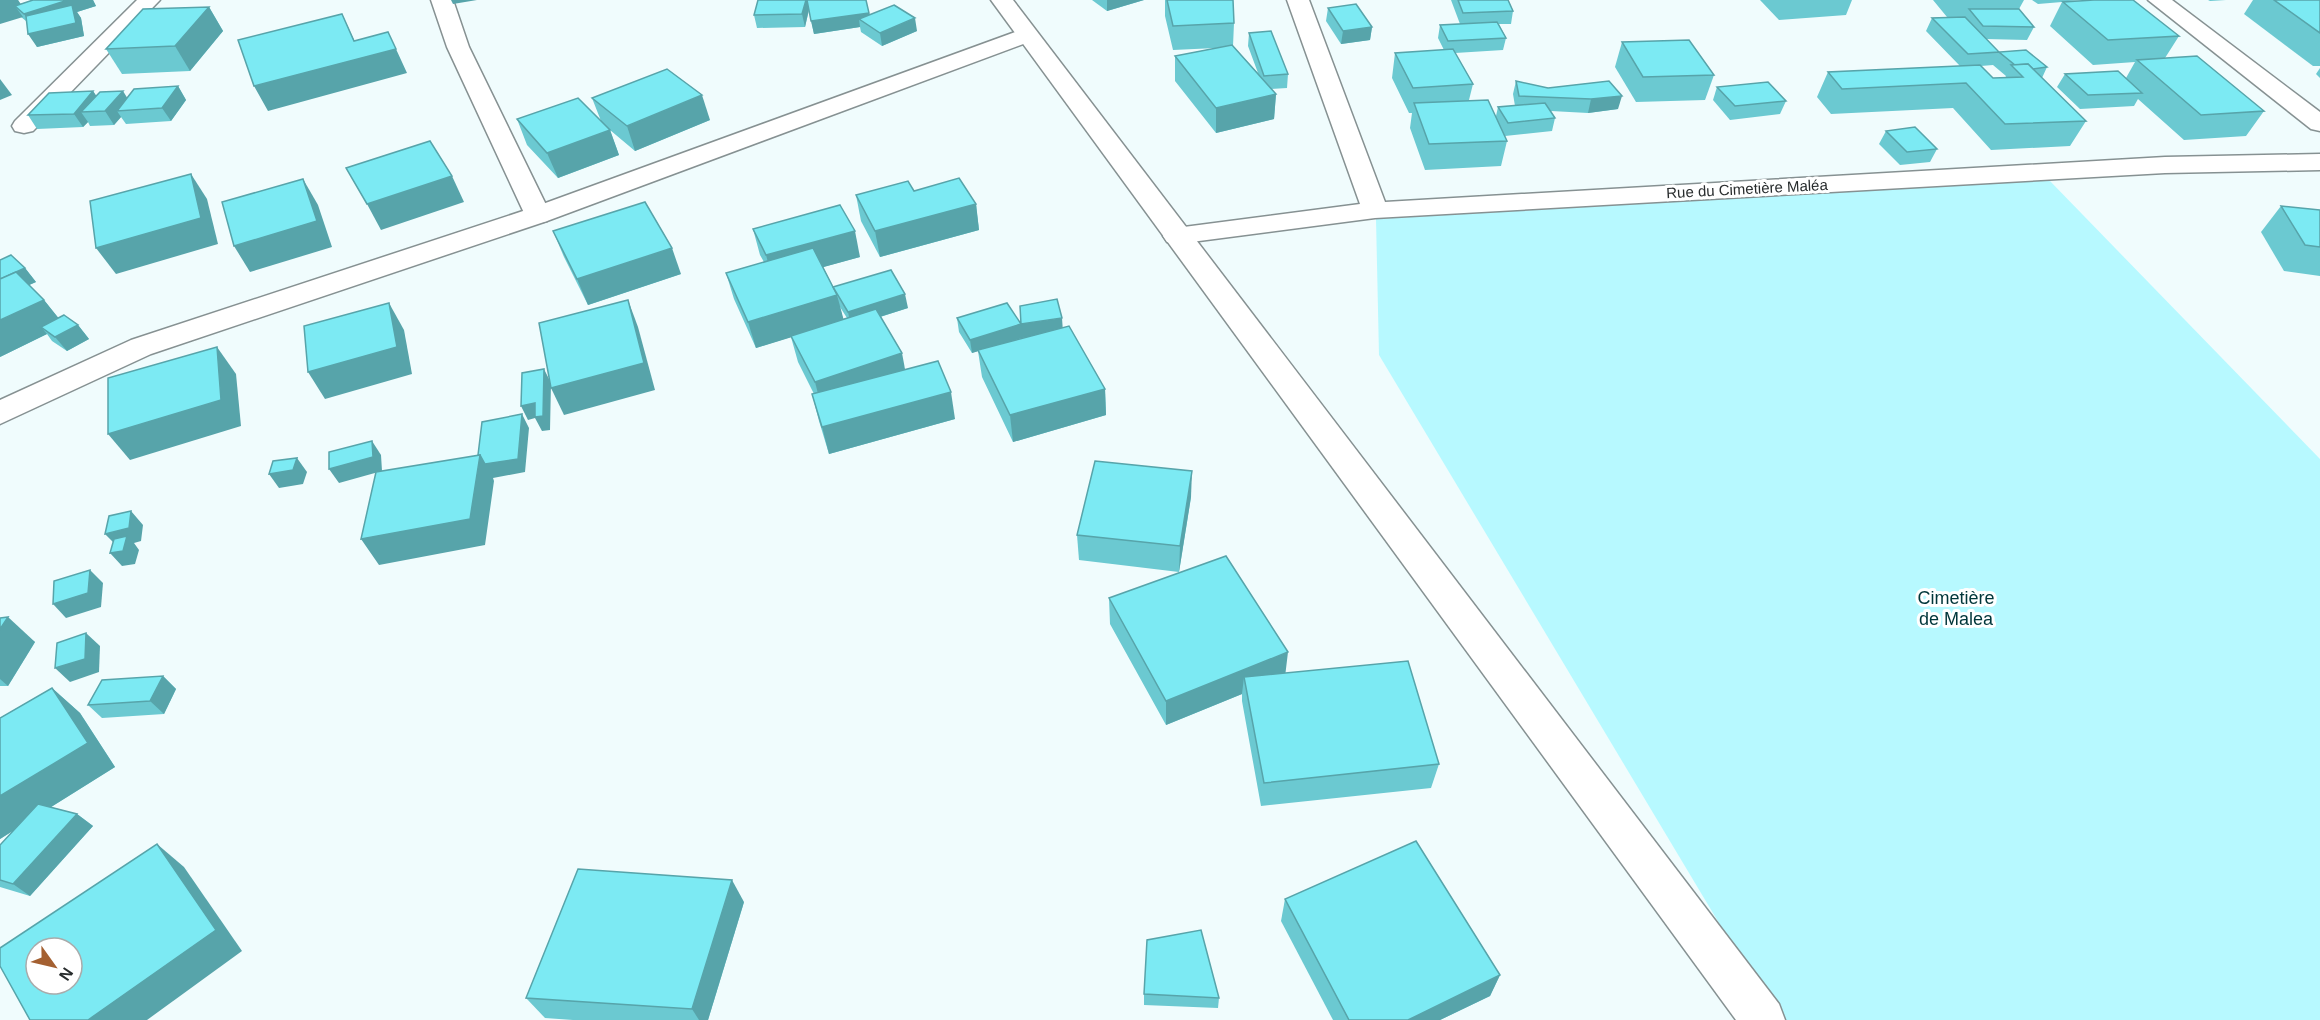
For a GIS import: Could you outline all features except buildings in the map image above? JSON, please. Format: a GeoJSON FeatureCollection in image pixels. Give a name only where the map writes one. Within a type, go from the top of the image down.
{"type":"FeatureCollection","features":[{"type":"Feature","properties":{"kind":"street"},"geometry":{"type":"LineString","coordinates":[[24,126],[149,0]]}},
{"type":"Feature","properties":{"kind":"street"},"geometry":{"type":"LineString","coordinates":[[442,0],[458,47],[538,215]]}},
{"type":"Feature","properties":{"kind":"street"},"geometry":{"type":"LineString","coordinates":[[1002,0],[1762,1020]]}},
{"type":"Feature","properties":{"kind":"street"},"geometry":{"type":"LineString","coordinates":[[1298,0],[1375,210]]}},
{"type":"Feature","properties":{"kind":"street"},"geometry":{"type":"LineString","coordinates":[[2159,0],[2320,124]]}},
{"type":"Feature","properties":{"kind":"street"},"geometry":{"type":"LineString","coordinates":[[0,413],[141,347],[538,215],[1026,35]]}},
{"type":"Feature","properties":{"kind":"street","name":"Rue du Cimetière Maléa"},"geometry":{"type":"LineString","coordinates":[[1176,236],[1375,210],[2153,166],[2320,162]]}},
{"type":"Feature","properties":{"kind":"green space","name":"Cimetière de Malea"},"geometry":{"type":"Polygon","coordinates":[[[2049,180],[2320,459],[2320,1020],[1777,1020],[1379,355],[1376,219],[2049,180]]]}}]}
